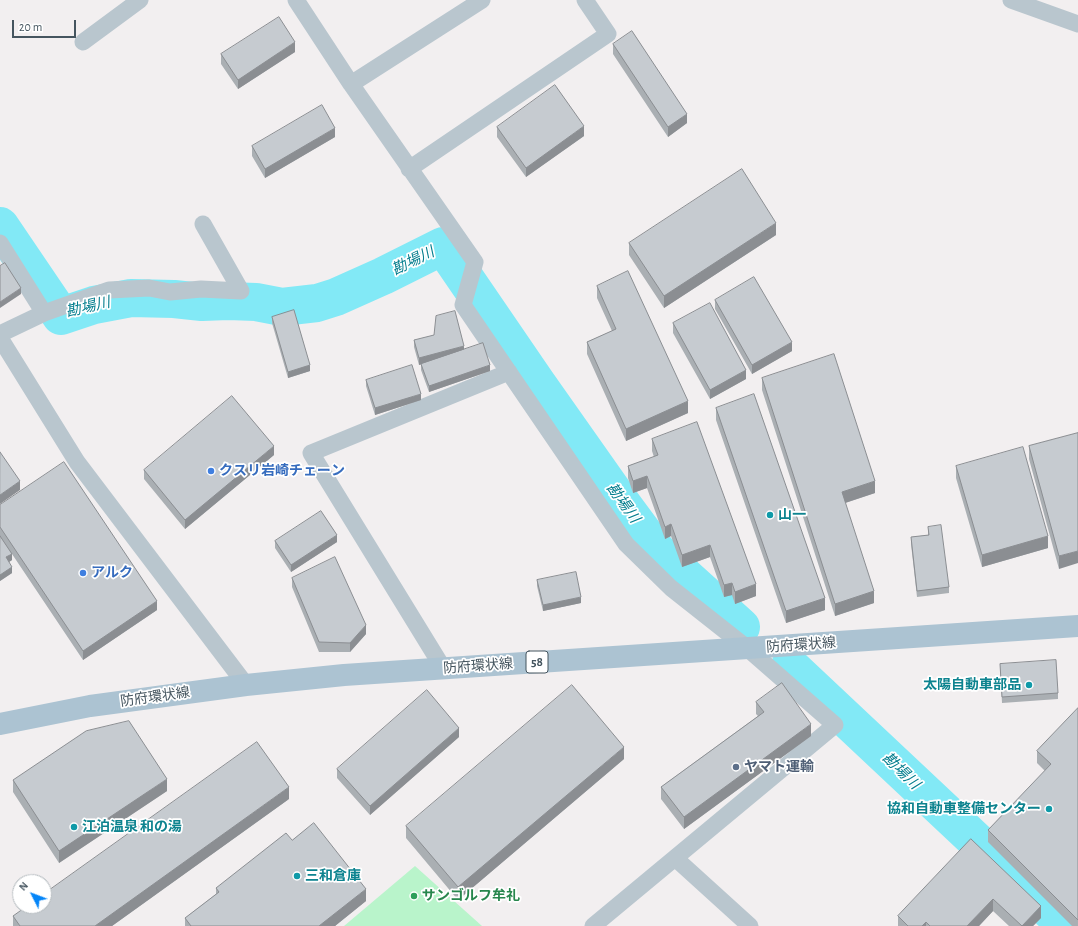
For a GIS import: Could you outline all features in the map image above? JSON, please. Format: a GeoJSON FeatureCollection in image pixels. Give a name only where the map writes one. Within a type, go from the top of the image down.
{"type":"FeatureCollection","features":[{"type":"Feature","properties":{"kind":"main road","name":"防府環状線"},"geometry":{"type":"LineString","coordinates":[[0,724],[90,706],[246,685],[344,675],[1078,626]]}},
{"type":"Feature","properties":{"kind":"street"},"geometry":{"type":"LineString","coordinates":[[83,42],[140,0]]}},
{"type":"Feature","properties":{"kind":"street"},"geometry":{"type":"LineString","coordinates":[[351,84],[482,0]]}},
{"type":"Feature","properties":{"kind":"street"},"geometry":{"type":"LineString","coordinates":[[409,169],[608,34],[585,0]]}},
{"type":"Feature","properties":{"kind":"street"},"geometry":{"type":"LineString","coordinates":[[1011,0],[1078,24]]}},
{"type":"Feature","properties":{"kind":"street"},"geometry":{"type":"LineString","coordinates":[[302,2],[351,84],[475,262],[463,305],[626,544],[671,588],[747,648],[835,725],[593,926]]}},
{"type":"Feature","properties":{"kind":"street"},"geometry":{"type":"LineString","coordinates":[[0,334],[44,313],[109,290],[149,288],[170,292],[201,290],[241,291],[204,224]]}},
{"type":"Feature","properties":{"kind":"street"},"geometry":{"type":"LineString","coordinates":[[0,244],[44,313]]}},
{"type":"Feature","properties":{"kind":"street"},"geometry":{"type":"LineString","coordinates":[[0,338],[77,462],[246,685]]}},
{"type":"Feature","properties":{"kind":"street"},"geometry":{"type":"LineString","coordinates":[[444,668],[311,453],[509,372]]}},
{"type":"Feature","properties":{"kind":"street"},"geometry":{"type":"LineString","coordinates":[[675,858],[750,926]]}},
{"type":"Feature","properties":{"kind":"green space","name":"サンゴルフ牟礼"},"geometry":{"type":"Polygon","coordinates":[[[415,866],[482,926],[344,926],[415,866]]]}},
{"type":"Feature","properties":{"kind":"building"},"geometry":{"type":"Polygon","coordinates":[[[279,17],[295,42],[238,80],[221,54],[279,17]]]}},
{"type":"Feature","properties":{"kind":"building"},"geometry":{"type":"Polygon","coordinates":[[[632,31],[687,114],[668,127],[613,44],[632,31]]]}},
{"type":"Feature","properties":{"kind":"building"},"geometry":{"type":"Polygon","coordinates":[[[555,85],[584,126],[526,168],[497,127],[555,85]]]}},
{"type":"Feature","properties":{"kind":"building"},"geometry":{"type":"Polygon","coordinates":[[[322,105],[335,128],[265,169],[252,146],[322,105]]]}},
{"type":"Feature","properties":{"kind":"building"},"geometry":{"type":"Polygon","coordinates":[[[742,169],[776,223],[664,296],[629,243],[742,169]]]}},
{"type":"Feature","properties":{"kind":"building"},"geometry":{"type":"Polygon","coordinates":[[[5,263],[21,288],[0,302],[0,266],[5,263]]]}},
{"type":"Feature","properties":{"kind":"building"},"geometry":{"type":"Polygon","coordinates":[[[628,271],[688,401],[626,429],[587,342],[616,329],[597,286],[628,271]]]}},
{"type":"Feature","properties":{"kind":"building"},"geometry":{"type":"Polygon","coordinates":[[[754,277],[792,342],[752,365],[715,300],[754,277]]]}},
{"type":"Feature","properties":{"kind":"building"},"geometry":{"type":"Polygon","coordinates":[[[710,303],[746,370],[710,390],[673,323],[710,303]]]}},
{"type":"Feature","properties":{"kind":"building"},"geometry":{"type":"Polygon","coordinates":[[[294,310],[310,365],[288,372],[272,317],[294,310]]]}},
{"type":"Feature","properties":{"kind":"building"},"geometry":{"type":"Polygon","coordinates":[[[455,311],[464,346],[419,358],[414,340],[434,335],[436,316],[455,311]]]}},
{"type":"Feature","properties":{"kind":"building"},"geometry":{"type":"Polygon","coordinates":[[[483,343],[490,365],[429,386],[421,364],[483,343]]]}},
{"type":"Feature","properties":{"kind":"building"},"geometry":{"type":"Polygon","coordinates":[[[834,354],[875,481],[842,492],[874,591],[835,604],[762,378],[834,354]]]}},
{"type":"Feature","properties":{"kind":"building"},"geometry":{"type":"Polygon","coordinates":[[[412,365],[421,394],[375,408],[366,380],[412,365]]]}},
{"type":"Feature","properties":{"kind":"building","name":"山一"},"geometry":{"type":"Polygon","coordinates":[[[754,394],[825,598],[786,611],[716,408],[754,394]]]}},
{"type":"Feature","properties":{"kind":"building"},"geometry":{"type":"Polygon","coordinates":[[[232,396],[274,446],[185,520],[144,470],[232,396]]]}},
{"type":"Feature","properties":{"kind":"building"},"geometry":{"type":"Polygon","coordinates":[[[697,422],[756,584],[735,592],[732,583],[724,585],[710,545],[682,555],[671,524],[665,527],[647,476],[633,481],[628,466],[658,455],[652,439],[697,422]]]}},
{"type":"Feature","properties":{"kind":"building"},"geometry":{"type":"Polygon","coordinates":[[[1078,433],[1078,551],[1059,556],[1029,446],[1078,433]]]}},
{"type":"Feature","properties":{"kind":"building"},"geometry":{"type":"Polygon","coordinates":[[[1023,447],[1048,536],[982,555],[956,466],[1023,447]]]}},
{"type":"Feature","properties":{"kind":"building"},"geometry":{"type":"Polygon","coordinates":[[[0,452],[20,481],[0,495],[0,452]]]}},
{"type":"Feature","properties":{"kind":"building"},"geometry":{"type":"Polygon","coordinates":[[[64,462],[157,601],[83,651],[0,527],[0,505],[64,462]]]}},
{"type":"Feature","properties":{"kind":"building"},"geometry":{"type":"Polygon","coordinates":[[[321,511],[337,535],[291,565],[275,541],[321,511]]]}},
{"type":"Feature","properties":{"kind":"building"},"geometry":{"type":"Polygon","coordinates":[[[941,525],[949,587],[917,591],[911,537],[929,535],[928,527],[941,525]]]}},
{"type":"Feature","properties":{"kind":"building"},"geometry":{"type":"Polygon","coordinates":[[[0,536],[12,554],[6,557],[12,567],[0,575],[0,536]]]}},
{"type":"Feature","properties":{"kind":"building"},"geometry":{"type":"Polygon","coordinates":[[[335,557],[366,625],[350,643],[319,642],[292,578],[335,557]]]}},
{"type":"Feature","properties":{"kind":"building"},"geometry":{"type":"Polygon","coordinates":[[[576,572],[581,597],[543,605],[537,580],[576,572]]]}},
{"type":"Feature","properties":{"kind":"building","name":"太陽自動車部品"},"geometry":{"type":"Polygon","coordinates":[[[1056,660],[1058,693],[1002,697],[1000,664],[1056,660]]]}},
{"type":"Feature","properties":{"kind":"building","name":"ヤマト運輸"},"geometry":{"type":"Polygon","coordinates":[[[782,683],[811,724],[684,817],[661,787],[764,712],[756,702],[782,683]]]}},
{"type":"Feature","properties":{"kind":"building"},"geometry":{"type":"Polygon","coordinates":[[[572,685],[624,747],[458,887],[406,826],[572,685]]]}},
{"type":"Feature","properties":{"kind":"building"},"geometry":{"type":"Polygon","coordinates":[[[427,690],[459,728],[370,806],[337,769],[427,690]]]}},
{"type":"Feature","properties":{"kind":"building","name":"協和自動車整備センター"},"geometry":{"type":"Polygon","coordinates":[[[1078,708],[1078,920],[988,830],[1051,764],[1037,751],[1078,708]]]}},
{"type":"Feature","properties":{"kind":"building","name":"江泊温泉 和の湯"},"geometry":{"type":"Polygon","coordinates":[[[129,721],[167,779],[59,851],[13,780],[86,731],[129,721]]]}},
{"type":"Feature","properties":{"kind":"building"},"geometry":{"type":"Polygon","coordinates":[[[257,742],[289,787],[95,926],[20,926],[13,916],[16,914],[52,914],[52,888],[257,742]]]}},
{"type":"Feature","properties":{"kind":"building","name":"三和倉庫"},"geometry":{"type":"Polygon","coordinates":[[[314,823],[366,889],[319,926],[191,926],[185,918],[219,892],[216,888],[286,833],[292,840],[314,823]]]}},
{"type":"Feature","properties":{"kind":"building"},"geometry":{"type":"Polygon","coordinates":[[[971,839],[1041,906],[1022,926],[993,899],[967,926],[930,926],[926,922],[922,926],[908,926],[898,916],[971,839]]]}},
{"type":"Feature","properties":{"kind":"waterway","name":"勘場川"},"geometry":{"type":"LineString","coordinates":[[0,226],[61,316],[94,305],[131,298],[174,299],[202,302],[256,302],[282,307],[317,303],[336,297],[383,276],[443,246],[536,382],[657,551],[741,627]]}},
{"type":"Feature","properties":{"kind":"waterway","name":"勘場川"},"geometry":{"type":"LineString","coordinates":[[790,666],[1058,918],[1064,926]]}},
{"type":"Feature","properties":{"kind":"place","name":"クスリ岩崎チェーン"},"geometry":{"type":"Point","coordinates":[211,471]}},
{"type":"Feature","properties":{"kind":"place","name":"山一"},"geometry":{"type":"Point","coordinates":[770,515]}},
{"type":"Feature","properties":{"kind":"place","name":"アルク"},"geometry":{"type":"Point","coordinates":[83,573]}},
{"type":"Feature","properties":{"kind":"place","name":"太陽自動車部品"},"geometry":{"type":"Point","coordinates":[1029,685]}},
{"type":"Feature","properties":{"kind":"place","name":"ヤマト運輸"},"geometry":{"type":"Point","coordinates":[736,767]}},
{"type":"Feature","properties":{"kind":"place","name":"協和自動車整備センター"},"geometry":{"type":"Point","coordinates":[1049,809]}},
{"type":"Feature","properties":{"kind":"place","name":"江泊温泉 和の湯"},"geometry":{"type":"Point","coordinates":[74,827]}},
{"type":"Feature","properties":{"kind":"place","name":"三和倉庫"},"geometry":{"type":"Point","coordinates":[297,876]}},
{"type":"Feature","properties":{"kind":"place","name":"サンゴルフ牟礼"},"geometry":{"type":"Point","coordinates":[414,896]}}]}
